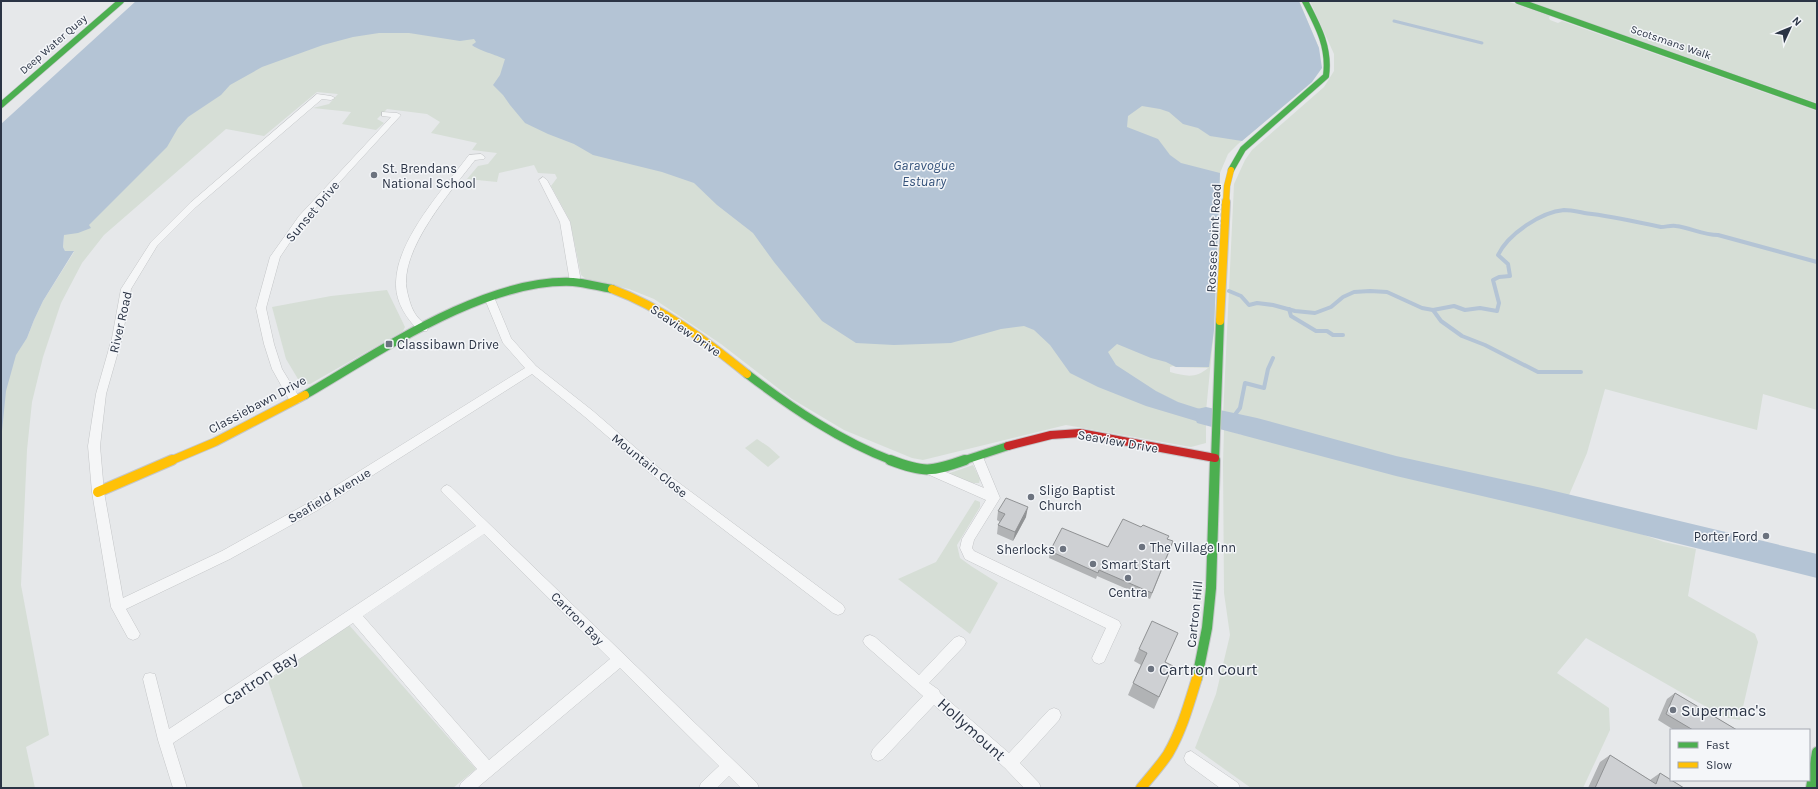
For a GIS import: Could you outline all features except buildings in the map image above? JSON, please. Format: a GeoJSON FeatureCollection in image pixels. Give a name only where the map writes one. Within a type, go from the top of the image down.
{"type":"FeatureCollection","features":[{"type":"Feature","properties":{"kind":"main road","name":"Deep Water Quay"},"geometry":{"type":"LineString","coordinates":[[1,105],[121,1]]}},
{"type":"Feature","properties":{"kind":"main road","name":"Rosses Point Road"},"geometry":{"type":"LineString","coordinates":[[1215,428],[1227,186],[1231,170],[1243,149],[1320,83],[1326,76],[1330,66],[1330,57],[1326,45],[1305,1]]}},
{"type":"Feature","properties":{"kind":"main road","name":"Scotsmans Walk"},"geometry":{"type":"LineString","coordinates":[[1518,1],[1817,107]]}},
{"type":"Feature","properties":{"kind":"main road","name":"Seaview Drive"},"geometry":{"type":"LineString","coordinates":[[423,328],[470,304],[489,297],[544,283],[575,282],[607,288],[636,298],[660,309],[696,334],[768,390],[822,426],[882,457],[920,470],[929,470],[1062,433],[1072,433],[1215,458]]}},
{"type":"Feature","properties":{"kind":"main road","name":"Classiebawn Drive"},"geometry":{"type":"LineString","coordinates":[[98,492],[190,454],[295,400],[423,328]]}},
{"type":"Feature","properties":{"kind":"main road","name":"Cartron Hill"},"geometry":{"type":"LineString","coordinates":[[1141,788],[1174,745],[1191,705],[1205,645],[1211,597],[1215,428]]}},
{"type":"Feature","properties":{"kind":"main road"},"geometry":{"type":"LineString","coordinates":[[1811,788],[1817,752]]}},
{"type":"Feature","properties":{"kind":"street","name":"River Road"},"geometry":{"type":"LineString","coordinates":[[133,634],[118,607],[98,492],[94,446],[101,394],[117,338],[126,289],[154,244],[192,205],[320,96],[331,98]]}},
{"type":"Feature","properties":{"kind":"street","name":"Sunset Drive"},"geometry":{"type":"LineString","coordinates":[[295,400],[277,369],[269,344],[261,308],[272,266],[275,257],[302,218],[397,115],[385,114]]}},
{"type":"Feature","properties":{"kind":"street"},"geometry":{"type":"LineString","coordinates":[[423,328],[409,314],[404,299],[401,281],[405,262],[412,244],[444,194],[472,156],[481,158]]}},
{"type":"Feature","properties":{"kind":"street"},"geometry":{"type":"LineString","coordinates":[[543,180],[565,222],[575,282]]}},
{"type":"Feature","properties":{"kind":"street","name":"Mountain Close"},"geometry":{"type":"LineString","coordinates":[[489,297],[507,340],[532,369],[589,414],[660,476],[838,609]]}},
{"type":"Feature","properties":{"kind":"street","name":"Seafield Avenue"},"geometry":{"type":"LineString","coordinates":[[118,607],[226,555],[314,506],[532,369]]}},
{"type":"Feature","properties":{"kind":"street"},"geometry":{"type":"LineString","coordinates":[[977,457],[994,498],[968,539],[966,548],[969,556],[1114,625],[1099,658]]}},
{"type":"Feature","properties":{"kind":"street","name":"Seaview Drive"},"geometry":{"type":"LineString","coordinates":[[929,470],[994,498]]}},
{"type":"Feature","properties":{"kind":"street","name":"Cartron Bay"},"geometry":{"type":"LineString","coordinates":[[447,490],[752,788]]}},
{"type":"Feature","properties":{"kind":"street","name":"Cartron Bay"},"geometry":{"type":"LineString","coordinates":[[165,740],[484,527]]}},
{"type":"Feature","properties":{"kind":"street"},"geometry":{"type":"LineString","coordinates":[[354,615],[488,770]]}},
{"type":"Feature","properties":{"kind":"street","name":"Hollymount"},"geometry":{"type":"LineString","coordinates":[[870,641],[934,695],[1010,763],[1034,788]]}},
{"type":"Feature","properties":{"kind":"street"},"geometry":{"type":"LineString","coordinates":[[920,683],[959,642]]}},
{"type":"Feature","properties":{"kind":"street"},"geometry":{"type":"LineString","coordinates":[[466,788],[620,659]]}},
{"type":"Feature","properties":{"kind":"street"},"geometry":{"type":"LineString","coordinates":[[150,679],[165,740],[180,788]]}},
{"type":"Feature","properties":{"kind":"street","name":"Hollymount"},"geometry":{"type":"LineString","coordinates":[[878,754],[934,695]]}},
{"type":"Feature","properties":{"kind":"street","name":"Hollymount"},"geometry":{"type":"LineString","coordinates":[[1010,763],[1054,715]]}},
{"type":"Feature","properties":{"kind":"street"},"geometry":{"type":"LineString","coordinates":[[1191,758],[1233,788]]}},
{"type":"Feature","properties":{"kind":"street"},"geometry":{"type":"LineString","coordinates":[[706,788],[729,766]]}},
{"type":"Feature","properties":{"kind":"shaded area","name":"Garavogue Estuary"},"geometry":{"type":"Polygon","coordinates":[[[259,1],[1299,1],[1319,48],[1312,82],[1238,144],[1228,154],[1220,173],[1214,330],[1206,411],[1206,443],[1191,447],[1066,425],[923,460],[912,458],[844,430],[792,399],[721,344],[654,299],[629,289],[586,279],[581,275],[570,221],[551,186],[557,178],[555,174],[538,173],[534,165],[499,173],[497,182],[467,179],[478,166],[488,164],[497,153],[472,150],[477,143],[431,133],[440,122],[427,114],[387,109],[377,119],[384,123],[376,130],[342,124],[351,112],[313,108],[329,104],[338,94],[317,92],[264,136],[226,129],[104,235],[82,263],[61,303],[43,357],[32,402],[27,450],[21,585],[49,735],[26,747],[35,788],[1,788],[1,375],[27,338],[43,301],[74,252],[65,251],[63,247],[64,235],[259,1]],[[1170,367],[1170,372],[1190,376],[1199,374],[1208,368],[1170,367]]]}},
{"type":"Feature","properties":{"kind":"shaded area"},"geometry":{"type":"Polygon","coordinates":[[[1310,1],[1507,1],[1550,16],[1550,20],[1558,23],[1562,21],[1817,111],[1817,410],[1763,394],[1757,430],[1605,389],[1587,453],[1569,495],[1562,500],[1391,463],[1283,429],[1274,429],[1223,417],[1234,184],[1245,160],[1252,150],[1324,87],[1334,71],[1334,54],[1310,1]]]}},
{"type":"Feature","properties":{"kind":"shaded area"},"geometry":{"type":"Polygon","coordinates":[[[1525,1],[1817,1],[1817,103],[1525,1]]]}},
{"type":"Feature","properties":{"kind":"shaded area"},"geometry":{"type":"Polygon","coordinates":[[[387,290],[405,327],[403,331],[310,384],[301,384],[286,359],[272,307],[331,296],[387,290]]]}},
{"type":"Feature","properties":{"kind":"shaded area"},"geometry":{"type":"Polygon","coordinates":[[[1224,429],[1242,435],[1254,433],[1329,454],[1357,464],[1380,467],[1440,482],[1578,512],[1664,542],[1696,549],[1688,596],[1755,634],[1758,642],[1740,720],[1724,717],[1586,638],[1557,673],[1609,708],[1610,730],[1583,788],[1251,788],[1195,748],[1216,694],[1230,635],[1224,593],[1224,429]]]}},
{"type":"Feature","properties":{"kind":"shaded area"},"geometry":{"type":"Polygon","coordinates":[[[757,439],[780,457],[768,467],[745,448],[757,439]]]}},
{"type":"Feature","properties":{"kind":"shaded area"},"geometry":{"type":"Polygon","coordinates":[[[973,465],[980,479],[979,483],[973,483],[947,474],[973,465]]]}},
{"type":"Feature","properties":{"kind":"shaded area"},"geometry":{"type":"Polygon","coordinates":[[[975,500],[980,502],[980,507],[957,545],[960,558],[998,583],[970,634],[898,579],[936,562],[975,500]]]}},
{"type":"Feature","properties":{"kind":"shaded area"},"geometry":{"type":"Polygon","coordinates":[[[349,625],[476,769],[453,788],[303,788],[268,681],[349,625]]]}},
{"type":"Feature","properties":{"kind":"water","name":"Garavogue Estuary"},"geometry":{"type":"Polygon","coordinates":[[[136,1],[1299,1],[1319,48],[1322,68],[1312,82],[1242,141],[1210,136],[1198,128],[1183,124],[1169,112],[1160,109],[1142,106],[1128,116],[1127,127],[1158,139],[1170,155],[1181,163],[1220,173],[1214,330],[1209,367],[1176,367],[1117,344],[1108,352],[1116,365],[1156,391],[1178,402],[1206,411],[1206,424],[1146,406],[1098,387],[1070,373],[1050,345],[1034,330],[1024,326],[1001,329],[951,343],[894,345],[856,343],[822,321],[774,262],[753,233],[717,205],[694,183],[662,172],[593,155],[574,144],[525,123],[503,95],[493,85],[500,75],[505,59],[474,47],[472,45],[476,42],[474,39],[460,41],[409,33],[379,33],[353,37],[323,45],[262,67],[230,85],[221,95],[188,117],[178,128],[167,147],[89,225],[91,228],[78,233],[64,235],[63,247],[65,251],[74,251],[43,301],[27,338],[16,355],[6,391],[1,441],[1,124],[136,1]]]}},
{"type":"Feature","properties":{"kind":"waterway"},"geometry":{"type":"LineString","coordinates":[[1394,21],[1482,43]]}},
{"type":"Feature","properties":{"kind":"waterway"},"geometry":{"type":"LineString","coordinates":[[1433,310],[1454,306],[1465,310],[1480,308],[1497,311],[1499,303],[1493,280],[1499,277],[1510,276],[1508,264],[1498,255],[1503,247],[1509,239],[1526,225],[1545,215],[1564,210],[1635,221],[1661,227],[1681,227],[1707,234],[1718,235],[1817,262]]}},
{"type":"Feature","properties":{"kind":"waterway"},"geometry":{"type":"LineString","coordinates":[[1229,291],[1241,296],[1249,305],[1257,303],[1289,309]]}},
{"type":"Feature","properties":{"kind":"waterway"},"geometry":{"type":"LineString","coordinates":[[1289,309],[1315,313],[1331,307],[1343,297],[1354,292],[1370,291],[1387,292],[1422,308],[1433,310]]}},
{"type":"Feature","properties":{"kind":"waterway"},"geometry":{"type":"LineString","coordinates":[[1289,309],[1291,316],[1316,331],[1327,331],[1333,335],[1343,335]]}},
{"type":"Feature","properties":{"kind":"waterway"},"geometry":{"type":"LineString","coordinates":[[1433,310],[1441,321],[1462,336],[1485,345],[1538,372],[1581,372]]}},
{"type":"Feature","properties":{"kind":"waterway"},"geometry":{"type":"LineString","coordinates":[[1230,421],[1240,408],[1245,383],[1264,388],[1268,369],[1273,358]]}},
{"type":"Feature","properties":{"kind":"waterway"},"geometry":{"type":"LineString","coordinates":[[1206,416],[1257,428],[1396,466],[1542,499],[1817,566]]}},
{"type":"Feature","properties":{"kind":"traffic: fast"},"geometry":{"type":"LineString","coordinates":[[1,105],[121,1]]}},
{"type":"Feature","properties":{"kind":"traffic: fast"},"geometry":{"type":"LineString","coordinates":[[1231,170],[1243,149],[1326,76],[1327,56],[1325,46],[1305,1]]}},
{"type":"Feature","properties":{"kind":"traffic: fast"},"geometry":{"type":"LineString","coordinates":[[1518,1],[1817,107]]}},
{"type":"Feature","properties":{"kind":"traffic: fast"},"geometry":{"type":"LineString","coordinates":[[305,395],[413,332],[452,312],[492,296],[533,285],[573,282],[612,289]]}},
{"type":"Feature","properties":{"kind":"traffic: fast"},"geometry":{"type":"LineString","coordinates":[[1197,678],[1207,628],[1211,588],[1220,321]]}},
{"type":"Feature","properties":{"kind":"traffic: fast"},"geometry":{"type":"LineString","coordinates":[[747,374],[780,399],[827,429],[884,458],[913,469],[939,469],[1008,446]]}},
{"type":"Feature","properties":{"kind":"traffic: fast"},"geometry":{"type":"LineString","coordinates":[[1811,788],[1817,752]]}},
{"type":"Feature","properties":{"kind":"traffic: slow"},"geometry":{"type":"LineString","coordinates":[[1220,321],[1227,186],[1231,170]]}},
{"type":"Feature","properties":{"kind":"traffic: slow"},"geometry":{"type":"LineString","coordinates":[[612,289],[631,296],[666,314],[683,325],[747,374]]}},
{"type":"Feature","properties":{"kind":"traffic: slow"},"geometry":{"type":"LineString","coordinates":[[98,492],[215,442],[305,395]]}},
{"type":"Feature","properties":{"kind":"traffic: slow"},"geometry":{"type":"LineString","coordinates":[[1141,788],[1157,769],[1175,740],[1186,714],[1197,678]]}},
{"type":"Feature","properties":{"kind":"traffic: jam"},"geometry":{"type":"LineString","coordinates":[[1008,446],[1051,435],[1080,433],[1215,458]]}},
{"type":"Feature","properties":{"kind":"place","name":"St. Brendans National School"},"geometry":{"type":"Point","coordinates":[374,175]}},
{"type":"Feature","properties":{"kind":"place","name":"Classibawn Drive"},"geometry":{"type":"Point","coordinates":[389,344]}},
{"type":"Feature","properties":{"kind":"place","name":"Sligo Baptist Church"},"geometry":{"type":"Point","coordinates":[1031,497]}},
{"type":"Feature","properties":{"kind":"place","name":"Porter Ford"},"geometry":{"type":"Point","coordinates":[1766,536]}},
{"type":"Feature","properties":{"kind":"place","name":"The Village Inn"},"geometry":{"type":"Point","coordinates":[1142,547]}},
{"type":"Feature","properties":{"kind":"place","name":"Sherlocks"},"geometry":{"type":"Point","coordinates":[1063,549]}},
{"type":"Feature","properties":{"kind":"place","name":"Smart Start"},"geometry":{"type":"Point","coordinates":[1093,564]}},
{"type":"Feature","properties":{"kind":"place","name":"Centra"},"geometry":{"type":"Point","coordinates":[1128,578]}},
{"type":"Feature","properties":{"kind":"place","name":"Cartron Court"},"geometry":{"type":"Point","coordinates":[1151,669]}},
{"type":"Feature","properties":{"kind":"place","name":"Supermac's"},"geometry":{"type":"Point","coordinates":[1673,710]}}]}
